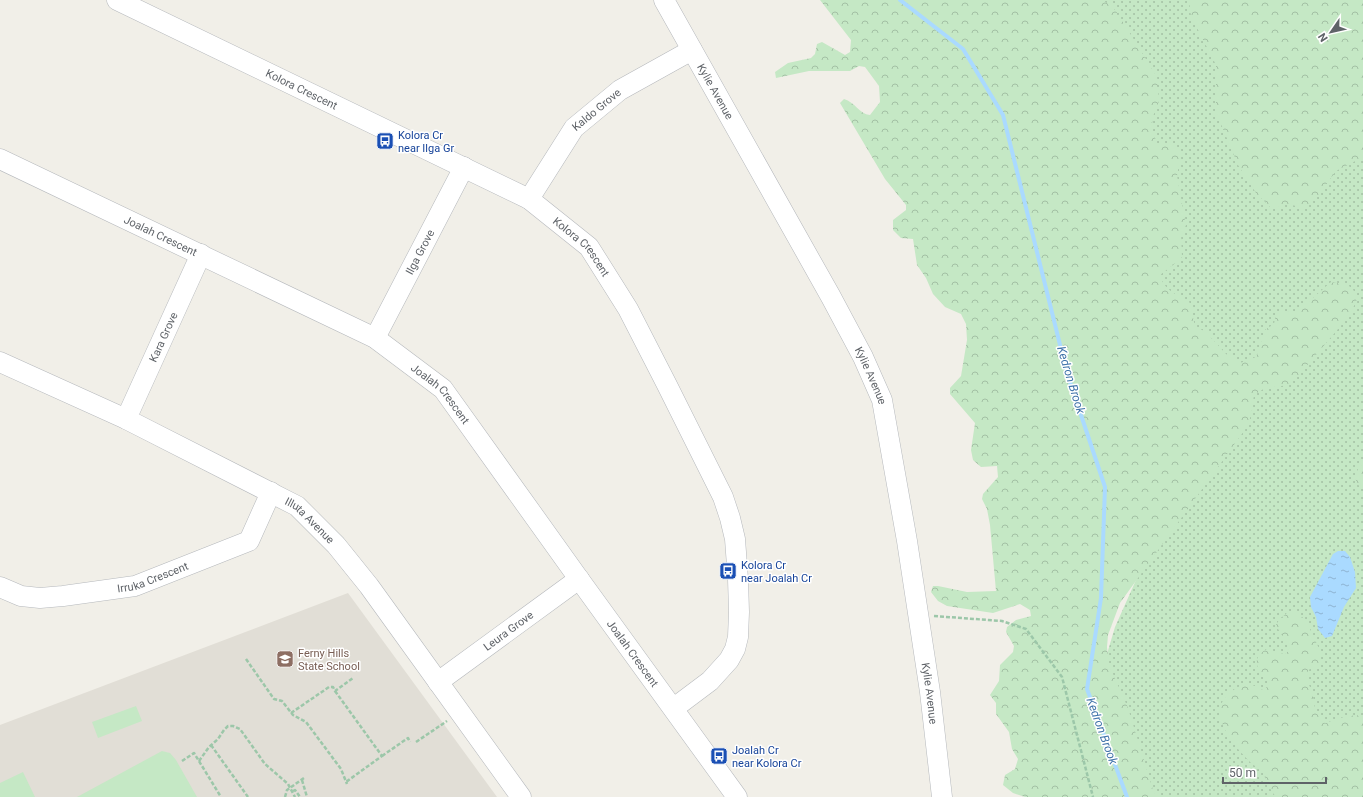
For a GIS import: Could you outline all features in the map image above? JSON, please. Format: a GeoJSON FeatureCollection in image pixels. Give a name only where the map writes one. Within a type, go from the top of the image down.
{"type":"FeatureCollection","features":[{"type":"Feature","properties":{"kind":"street","name":"Kolora Crescent"},"geometry":{"type":"LineString","coordinates":[[117,0],[529,199],[589,247],[635,322],[723,497],[735,539],[739,612],[738,637],[735,649],[729,660],[710,681],[674,708]]}},
{"type":"Feature","properties":{"kind":"street","name":"Kylie Avenue"},"geometry":{"type":"LineString","coordinates":[[664,0],[834,303],[863,357],[882,400],[907,541],[930,692],[942,797]]}},
{"type":"Feature","properties":{"kind":"street","name":"Kaldo Grove"},"geometry":{"type":"LineString","coordinates":[[529,199],[574,128],[620,90],[692,50]]}},
{"type":"Feature","properties":{"kind":"street","name":"Joalah Crescent"},"geometry":{"type":"LineString","coordinates":[[0,159],[375,338],[443,389],[737,797]]}},
{"type":"Feature","properties":{"kind":"street","name":"Ilga Grove"},"geometry":{"type":"LineString","coordinates":[[375,338],[464,167]]}},
{"type":"Feature","properties":{"kind":"street","name":"Kara Grove"},"geometry":{"type":"LineString","coordinates":[[126,419],[201,254]]}},
{"type":"Feature","properties":{"kind":"street","name":"Illuta Avenue"},"geometry":{"type":"LineString","coordinates":[[0,362],[126,419],[297,506],[336,545],[369,586],[521,797]]}},
{"type":"Feature","properties":{"kind":"street","name":"Irruka Crescent"},"geometry":{"type":"LineString","coordinates":[[0,587],[21,596],[40,598],[135,586],[249,541],[271,492]]}},
{"type":"Feature","properties":{"kind":"street","name":"Leura Grove"},"geometry":{"type":"LineString","coordinates":[[438,682],[579,579]]}},
{"type":"Feature","properties":{"kind":"path"},"geometry":{"type":"LineString","coordinates":[[918,614],[1002,621],[1026,629],[1062,677],[1094,797]]}},
{"type":"Feature","properties":{"kind":"path"},"geometry":{"type":"LineString","coordinates":[[246,659],[274,699],[282,701],[292,713],[306,722],[341,769],[347,783],[408,738],[410,742]]}},
{"type":"Feature","properties":{"kind":"path"},"geometry":{"type":"LineString","coordinates":[[336,691],[353,678]]}},
{"type":"Feature","properties":{"kind":"path"},"geometry":{"type":"LineString","coordinates":[[292,713],[328,687],[333,687],[382,756]]}},
{"type":"Feature","properties":{"kind":"path"},"geometry":{"type":"LineString","coordinates":[[416,742],[444,723]]}},
{"type":"Feature","properties":{"kind":"path"},"geometry":{"type":"LineString","coordinates":[[199,761],[228,726],[233,726],[240,729],[265,764],[282,778],[293,791],[295,790],[300,797]]}},
{"type":"Feature","properties":{"kind":"path"},"geometry":{"type":"LineString","coordinates":[[211,745],[248,797]]}},
{"type":"Feature","properties":{"kind":"path"},"geometry":{"type":"LineString","coordinates":[[182,761],[194,753],[221,797]]}},
{"type":"Feature","properties":{"kind":"path"},"geometry":{"type":"LineString","coordinates":[[285,797],[286,792],[290,788],[303,779],[307,797]]}},
{"type":"Feature","properties":{"kind":"path"},"geometry":{"type":"LineString","coordinates":[[293,791],[295,797]]}},
{"type":"Feature","properties":{"kind":"shaded area","name":"Ferny Hills State School"},"geometry":{"type":"Polygon","coordinates":[[[348,593],[497,797],[0,797],[0,725],[348,593]]]}},
{"type":"Feature","properties":{"kind":"green space"},"geometry":{"type":"Polygon","coordinates":[[[820,0],[1101,0],[1111,5],[1157,77],[1159,101],[1152,119],[1153,132],[1157,143],[1174,145],[1181,153],[1177,176],[1186,225],[1181,236],[1182,258],[1160,275],[1167,288],[1189,301],[1195,326],[1206,332],[1226,354],[1240,363],[1256,357],[1265,330],[1274,324],[1276,313],[1298,311],[1331,282],[1348,285],[1356,293],[1357,299],[1350,315],[1289,385],[1265,388],[1254,395],[1249,424],[1120,603],[1108,635],[1107,647],[1109,665],[1128,708],[1153,790],[1157,797],[1025,797],[1013,793],[1003,785],[1005,775],[1015,769],[1018,759],[1012,749],[1009,732],[996,714],[996,703],[990,695],[999,681],[1000,665],[1013,652],[1014,646],[1006,632],[1007,627],[1016,620],[1031,616],[1030,610],[1020,604],[993,613],[947,606],[938,601],[931,592],[933,586],[967,592],[996,591],[990,525],[987,509],[982,499],[983,494],[998,477],[997,466],[981,467],[973,460],[971,450],[975,423],[950,394],[950,388],[961,376],[967,340],[966,324],[961,314],[945,307],[933,294],[926,278],[917,265],[913,239],[901,238],[893,230],[893,220],[906,210],[906,205],[885,179],[840,103],[844,99],[866,114],[870,115],[880,102],[879,86],[865,67],[859,66],[850,71],[809,71],[776,78],[775,72],[788,63],[811,58],[815,54],[817,44],[822,42],[845,55],[850,52],[851,40],[820,0]]]}},
{"type":"Feature","properties":{"kind":"green space"},"geometry":{"type":"Polygon","coordinates":[[[978,0],[1363,0],[1363,797],[1141,797],[1104,664],[1115,627],[1157,533],[978,0]]]}},
{"type":"Feature","properties":{"kind":"green space"},"geometry":{"type":"Polygon","coordinates":[[[1189,0],[1363,0],[1363,157],[1336,171],[1317,197],[1304,208],[1288,204],[1272,209],[1256,193],[1238,165],[1216,112],[1216,65],[1191,16],[1189,0]]]}},
{"type":"Feature","properties":{"kind":"green space"},"geometry":{"type":"Polygon","coordinates":[[[1363,463],[1363,486],[1360,487],[1356,481],[1356,475],[1358,469],[1363,463]]]}},
{"type":"Feature","properties":{"kind":"green space"},"geometry":{"type":"Polygon","coordinates":[[[1288,612],[1298,614],[1305,620],[1320,651],[1320,662],[1318,666],[1308,670],[1308,683],[1312,691],[1315,708],[1318,715],[1325,723],[1347,716],[1363,715],[1363,797],[1276,797],[1268,785],[1262,771],[1244,756],[1224,728],[1220,708],[1224,699],[1232,691],[1240,686],[1248,684],[1263,690],[1267,687],[1267,680],[1257,665],[1257,659],[1261,653],[1267,649],[1284,654],[1289,651],[1286,641],[1276,625],[1288,612]]]}},
{"type":"Feature","properties":{"kind":"green space"},"geometry":{"type":"Polygon","coordinates":[[[136,706],[142,721],[98,738],[92,722],[136,706]]]}},
{"type":"Feature","properties":{"kind":"green space"},"geometry":{"type":"Polygon","coordinates":[[[162,751],[170,753],[176,760],[197,797],[77,797],[162,751]]]}},
{"type":"Feature","properties":{"kind":"green space"},"geometry":{"type":"Polygon","coordinates":[[[23,772],[35,797],[0,797],[0,783],[23,772]]]}},
{"type":"Feature","properties":{"kind":"water"},"geometry":{"type":"Polygon","coordinates":[[[1338,551],[1345,551],[1350,557],[1355,572],[1356,588],[1344,607],[1332,636],[1325,638],[1318,629],[1316,617],[1311,607],[1310,597],[1333,554],[1338,551]]]}},
{"type":"Feature","properties":{"kind":"waterway","name":"Kedron Brook"},"geometry":{"type":"LineString","coordinates":[[900,0],[963,49],[1003,115],[1067,373],[1105,487],[1101,598],[1087,689],[1127,797]]}},
{"type":"Feature","properties":{"kind":"place","name":"Kolora Cr near Ilga Gr"},"geometry":{"type":"Point","coordinates":[385,141]}},
{"type":"Feature","properties":{"kind":"place","name":"Kolora Cr near Joalah Cr"},"geometry":{"type":"Point","coordinates":[728,571]}},
{"type":"Feature","properties":{"kind":"place","name":"Ferny Hills State School"},"geometry":{"type":"Point","coordinates":[285,659]}},
{"type":"Feature","properties":{"kind":"place","name":"Joalah Cr near Kolora Cr"},"geometry":{"type":"Point","coordinates":[719,756]}}]}
